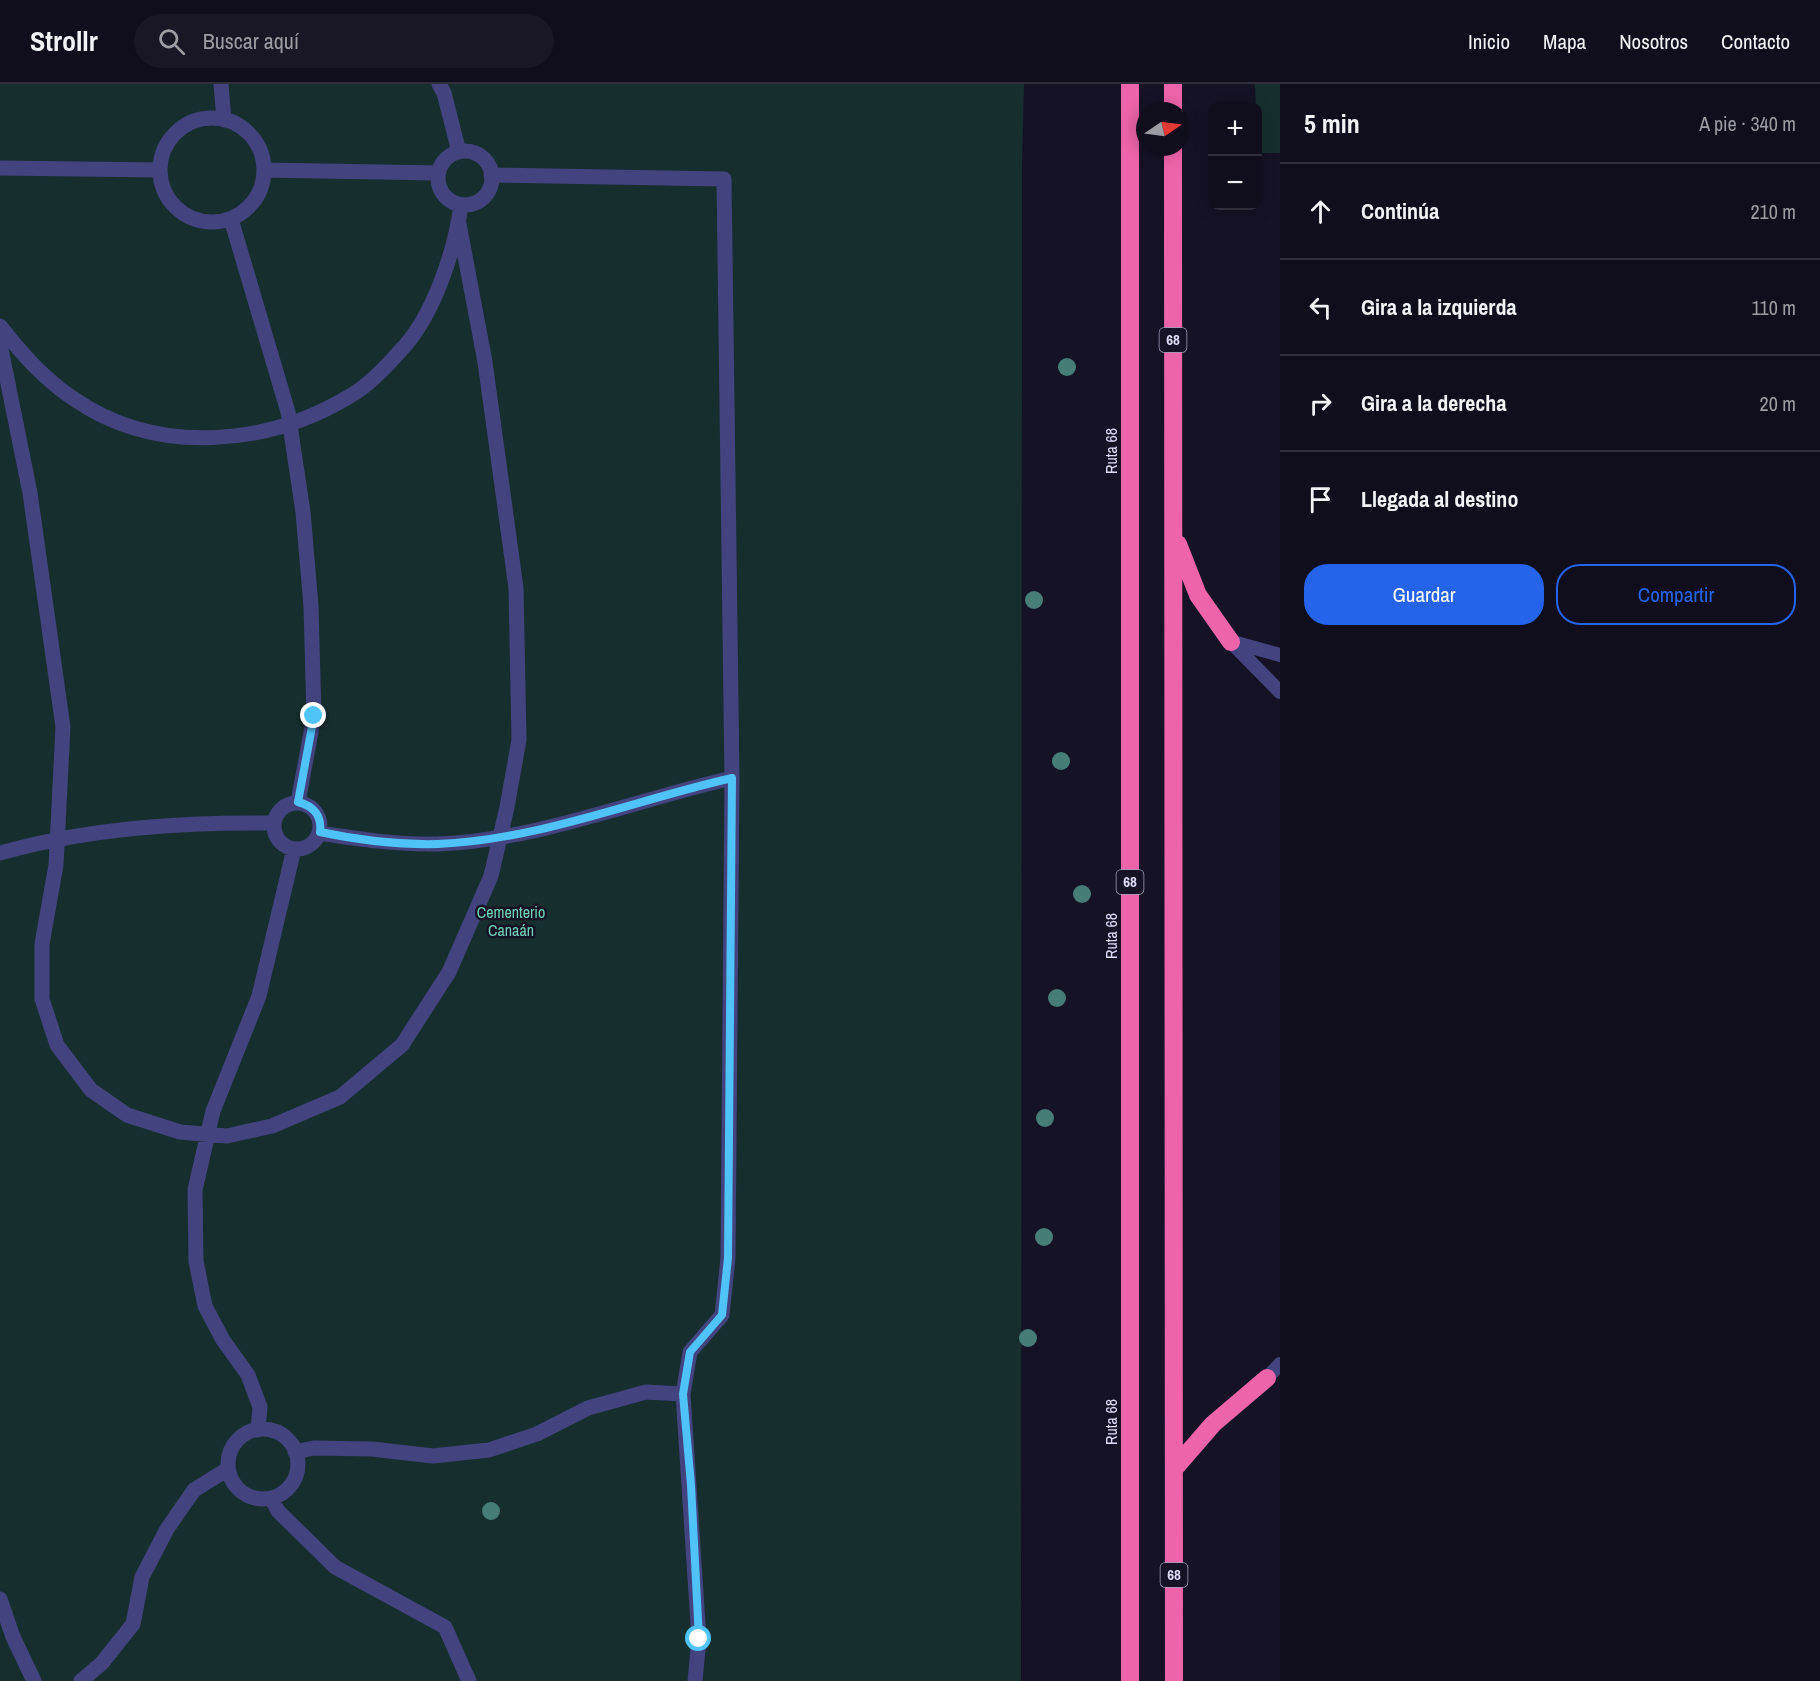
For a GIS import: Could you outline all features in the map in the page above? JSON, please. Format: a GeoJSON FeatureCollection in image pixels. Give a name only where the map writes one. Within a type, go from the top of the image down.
{"type":"FeatureCollection","features":[{"type":"Feature","properties":{"kind":"highway","name":"Ruta 68"},"geometry":{"type":"LineString","coordinates":[[1130,84],[1130,1681]]}},
{"type":"Feature","properties":{"kind":"highway"},"geometry":{"type":"LineString","coordinates":[[1173,84],[1173,102]]}},
{"type":"Feature","properties":{"kind":"highway","name":"68"},"geometry":{"type":"LineString","coordinates":[[1173,156],[1174,1681]]}},
{"type":"Feature","properties":{"kind":"highway"},"geometry":{"type":"LineString","coordinates":[[1173,532],[1198,596],[1231,642]]}},
{"type":"Feature","properties":{"kind":"highway"},"geometry":{"type":"LineString","coordinates":[[1174,1469],[1213,1424],[1273,1376]]}},
{"type":"Feature","properties":{"kind":"street"},"geometry":{"type":"LineString","coordinates":[[222,84],[224,120]]}},
{"type":"Feature","properties":{"kind":"street"},"geometry":{"type":"LineString","coordinates":[[439,84],[444,93],[459,152]]}},
{"type":"Feature","properties":{"kind":"street"},"geometry":{"type":"LineString","coordinates":[[204,118],[224,120],[238,125],[253,138],[262,155],[264,170],[256,197],[245,210],[231,219],[214,222],[199,221],[182,213],[170,201],[162,187],[159,170],[165,147],[177,131],[204,118]]}},
{"type":"Feature","properties":{"kind":"street"},"geometry":{"type":"LineString","coordinates":[[459,152],[477,154],[489,166],[490,185],[482,199],[473,204],[461,205],[444,196],[439,188],[438,173],[448,158],[459,152]]}},
{"type":"Feature","properties":{"kind":"street"},"geometry":{"type":"LineString","coordinates":[[0,168],[159,170]]}},
{"type":"Feature","properties":{"kind":"street"},"geometry":{"type":"LineString","coordinates":[[264,170],[438,173]]}},
{"type":"Feature","properties":{"kind":"street"},"geometry":{"type":"LineString","coordinates":[[491,176],[724,179],[732,778],[728,1258],[722,1315],[690,1352],[683,1394],[691,1485],[699,1639],[695,1681]]}},
{"type":"Feature","properties":{"kind":"street"},"geometry":{"type":"LineString","coordinates":[[0,326],[32,366],[75,400],[126,424],[180,438],[236,438],[290,426],[352,395],[402,349],[439,290],[459,224],[461,205]]}},
{"type":"Feature","properties":{"kind":"street"},"geometry":{"type":"LineString","coordinates":[[231,219],[262,319],[290,426],[303,512],[311,606],[314,716],[298,802]]}},
{"type":"Feature","properties":{"kind":"street"},"geometry":{"type":"LineString","coordinates":[[0,344],[30,493],[61,716],[58,838],[42,944],[42,999],[57,1045],[92,1090],[126,1115],[180,1132],[228,1136],[272,1126],[340,1097],[402,1045],[449,972],[491,876],[500,836],[519,740],[516,588],[485,362],[459,224]]}},
{"type":"Feature","properties":{"kind":"street"},"geometry":{"type":"LineString","coordinates":[[320,832],[387,842],[439,844],[500,836],[578,820],[732,778]]}},
{"type":"Feature","properties":{"kind":"street"},"geometry":{"type":"LineString","coordinates":[[298,802],[314,810],[319,816],[320,832],[309,846],[294,849],[280,841],[274,823],[283,807],[298,802]]}},
{"type":"Feature","properties":{"kind":"street"},"geometry":{"type":"LineString","coordinates":[[0,853],[58,838],[208,822],[274,823]]}},
{"type":"Feature","properties":{"kind":"street"},"geometry":{"type":"LineString","coordinates":[[258,1430],[260,1407],[248,1375],[223,1340],[205,1306],[196,1261],[195,1190],[213,1111],[259,996],[294,849]]}},
{"type":"Feature","properties":{"kind":"street"},"geometry":{"type":"LineString","coordinates":[[295,1452],[314,1448],[372,1449],[433,1456],[489,1450],[537,1434],[588,1408],[646,1392],[683,1394]]}},
{"type":"Feature","properties":{"kind":"street"},"geometry":{"type":"LineString","coordinates":[[258,1430],[280,1434],[289,1441],[295,1452],[298,1464],[296,1476],[282,1494],[259,1499],[247,1496],[231,1480],[228,1469],[229,1456],[237,1441],[258,1430]]}},
{"type":"Feature","properties":{"kind":"street"},"geometry":{"type":"LineString","coordinates":[[81,1681],[102,1663],[133,1624],[142,1577],[167,1529],[194,1490],[228,1469]]}},
{"type":"Feature","properties":{"kind":"street"},"geometry":{"type":"LineString","coordinates":[[271,1498],[278,1511],[335,1567],[445,1627],[469,1681]]}},
{"type":"Feature","properties":{"kind":"street"},"geometry":{"type":"LineString","coordinates":[[0,1599],[13,1637],[34,1681]]}},
{"type":"Feature","properties":{"kind":"lane"},"geometry":{"type":"LineString","coordinates":[[1231,642],[1280,655]]}},
{"type":"Feature","properties":{"kind":"lane"},"geometry":{"type":"LineString","coordinates":[[1231,642],[1280,692]]}},
{"type":"Feature","properties":{"kind":"lane"},"geometry":{"type":"LineString","coordinates":[[1273,1376],[1280,1364]]}},
{"type":"Feature","properties":{"kind":"green space","name":"Cementerio Canaán"},"geometry":{"type":"Polygon","coordinates":[[[0,84],[1024,84],[1022,161],[1021,1681],[0,1681],[0,84]]]}},
{"type":"Feature","properties":{"kind":"green space"},"geometry":{"type":"Polygon","coordinates":[[[1255,84],[1280,84],[1280,153],[1262,153],[1262,102],[1256,102],[1255,84]]]}},
{"type":"Feature","properties":{"kind":"route"},"geometry":{"type":"LineString","coordinates":[[314,716],[298,802],[308,805],[319,816],[320,832],[346,837],[387,842],[439,844],[500,836],[578,820],[692,787],[732,778],[728,1258],[722,1315],[690,1352],[683,1394],[691,1485],[699,1639]]}}]}
